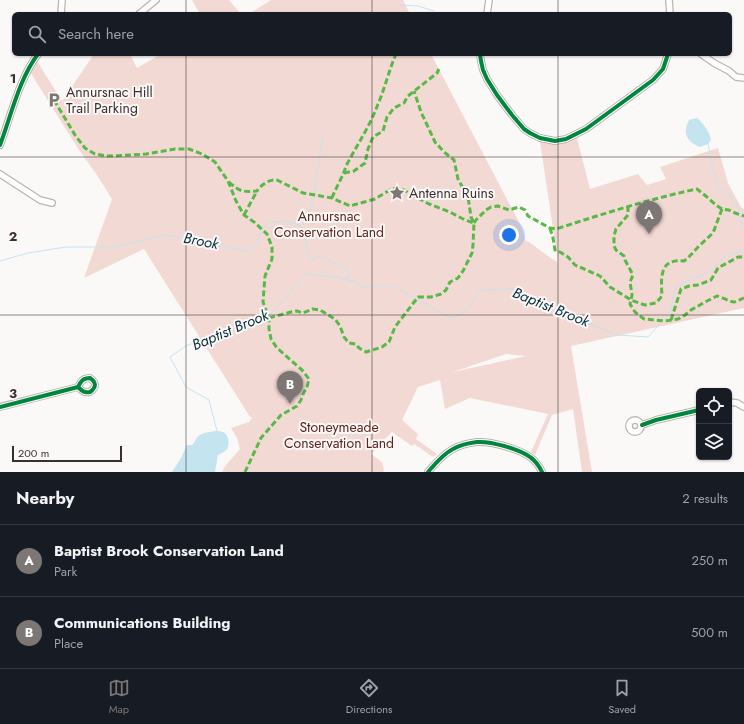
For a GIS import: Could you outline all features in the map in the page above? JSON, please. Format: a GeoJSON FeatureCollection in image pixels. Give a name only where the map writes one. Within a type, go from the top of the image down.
{"type":"FeatureCollection","features":[{"type":"Feature","properties":{"kind":"street"},"geometry":{"type":"LineString","coordinates":[[61,12],[62,0]]}},
{"type":"Feature","properties":{"kind":"street"},"geometry":{"type":"LineString","coordinates":[[141,12],[156,0]]}},
{"type":"Feature","properties":{"kind":"street"},"geometry":{"type":"LineString","coordinates":[[487,12],[489,0]]}},
{"type":"Feature","properties":{"kind":"street"},"geometry":{"type":"LineString","coordinates":[[668,0],[670,12]]}},
{"type":"Feature","properties":{"kind":"street"},"geometry":{"type":"LineString","coordinates":[[0,145],[25,77],[37,56]]}},
{"type":"Feature","properties":{"kind":"street"},"geometry":{"type":"LineString","coordinates":[[480,56],[482,68],[487,79],[512,116],[524,129],[530,133],[540,138],[555,141],[566,140],[586,129],[653,80],[663,69],[667,56]]}},
{"type":"Feature","properties":{"kind":"street"},"geometry":{"type":"LineString","coordinates":[[704,56],[714,64],[729,71],[736,77],[744,78]]}},
{"type":"Feature","properties":{"kind":"street"},"geometry":{"type":"LineString","coordinates":[[0,174],[40,200],[52,203]]}},
{"type":"Feature","properties":{"kind":"street"},"geometry":{"type":"LineString","coordinates":[[0,407],[78,387]]}},
{"type":"Feature","properties":{"kind":"street"},"geometry":{"type":"LineString","coordinates":[[732,402],[737,403],[744,408]]}},
{"type":"Feature","properties":{"kind":"street"},"geometry":{"type":"LineString","coordinates":[[642,425],[656,420],[696,411]]}},
{"type":"Feature","properties":{"kind":"street"},"geometry":{"type":"LineString","coordinates":[[428,472],[440,458],[449,451],[465,444],[486,442],[500,445],[525,454],[534,460],[542,472]]}},
{"type":"Feature","properties":{"kind":"green space"},"geometry":{"type":"Polygon","coordinates":[[[192,0],[229,0],[239,12],[199,12],[192,0]]]}},
{"type":"Feature","properties":{"kind":"green space"},"geometry":{"type":"Polygon","coordinates":[[[271,0],[403,0],[409,12],[252,12],[271,0]]]}},
{"type":"Feature","properties":{"kind":"green space","name":"Annursnac Conservation Land"},"geometry":{"type":"Polygon","coordinates":[[[93,56],[131,56],[137,68],[158,56],[432,56],[521,226],[526,241],[558,262],[540,142],[559,143],[577,138],[590,189],[638,174],[647,185],[666,179],[660,167],[718,148],[728,183],[741,207],[744,209],[744,308],[571,346],[592,472],[582,472],[573,409],[552,415],[535,455],[531,452],[548,414],[470,398],[445,409],[440,380],[418,387],[402,420],[418,434],[416,439],[437,454],[433,457],[414,444],[412,446],[392,432],[371,454],[382,462],[383,472],[222,472],[240,449],[237,438],[231,428],[249,422],[252,417],[250,417],[144,249],[84,278],[112,199],[30,72],[37,61],[62,101],[93,56]],[[506,354],[453,372],[526,356],[506,354]]]}},
{"type":"Feature","properties":{"kind":"water"},"geometry":{"type":"Polygon","coordinates":[[[697,118],[706,128],[711,140],[708,144],[700,147],[689,140],[686,133],[689,120],[697,118]]]}},
{"type":"Feature","properties":{"kind":"water"},"geometry":{"type":"Polygon","coordinates":[[[222,431],[225,433],[229,442],[226,450],[218,455],[215,472],[172,472],[187,445],[192,445],[202,434],[222,431]]]}},
{"type":"Feature","properties":{"kind":"waterway"},"geometry":{"type":"LineString","coordinates":[[400,5],[418,6],[434,11]]}},
{"type":"Feature","properties":{"kind":"waterway"},"geometry":{"type":"LineString","coordinates":[[299,225],[308,213],[313,202],[323,134]]}},
{"type":"Feature","properties":{"kind":"waterway"},"geometry":{"type":"LineString","coordinates":[[708,144],[719,189],[730,194],[739,210],[740,220],[744,230]]}},
{"type":"Feature","properties":{"kind":"waterway","name":"Brook"},"geometry":{"type":"LineString","coordinates":[[0,261],[28,253],[66,247],[115,247],[164,235],[199,239],[248,252],[256,244],[264,227],[269,222],[286,221],[299,225],[304,233],[310,260],[315,259],[320,255],[346,268],[348,272],[348,280]]}},
{"type":"Feature","properties":{"kind":"waterway","name":"Baptist Brook"},"geometry":{"type":"LineString","coordinates":[[217,431],[209,400],[186,387],[170,357],[186,346],[210,336],[251,323],[273,312],[306,274],[337,277],[359,283],[359,286],[365,288],[369,286],[393,286],[453,319],[469,306],[481,290],[514,289],[580,320],[617,335],[648,337],[670,313],[676,286],[707,273],[728,254],[744,251]]}},
{"type":"Feature","properties":{"kind":"marked path"},"geometry":{"type":"LineString","coordinates":[[332,198],[346,166],[375,112],[395,56]]}},
{"type":"Feature","properties":{"kind":"marked path"},"geometry":{"type":"LineString","coordinates":[[344,173],[354,171],[365,163],[368,149],[373,137],[383,131],[387,117],[394,108],[404,103],[408,96],[437,73],[439,69]]}},
{"type":"Feature","properties":{"kind":"marked path"},"geometry":{"type":"LineString","coordinates":[[269,318],[297,311],[303,313],[313,309],[320,310],[335,319],[340,326],[344,337],[349,343],[356,344],[359,348],[366,352],[382,347],[389,342],[395,327],[418,297],[431,297],[441,294],[446,290],[450,282],[458,278],[463,271],[472,253],[473,245],[474,223],[471,217],[468,197],[458,179],[454,160],[435,142],[421,112],[414,91]]}},
{"type":"Feature","properties":{"kind":"marked path"},"geometry":{"type":"LineString","coordinates":[[54,100],[75,135],[85,148],[95,154],[107,156],[131,155],[175,149],[189,149],[202,154],[215,162],[228,181],[236,201],[244,215],[267,234],[272,247],[272,259],[265,276],[263,302],[269,318],[271,339],[277,348],[302,370],[309,379],[307,387],[297,406],[281,415],[261,438],[245,472]]}},
{"type":"Feature","properties":{"kind":"marked path"},"geometry":{"type":"LineString","coordinates":[[229,182],[239,190],[257,191],[268,181],[277,180],[303,193],[332,198],[350,206],[375,199],[396,188],[404,190],[429,204],[474,223]]}},
{"type":"Feature","properties":{"kind":"marked path"},"geometry":{"type":"LineString","coordinates":[[474,223],[486,210],[491,207],[498,206],[509,210],[519,207],[525,210],[528,216],[550,228],[556,229],[644,202],[697,189],[722,209],[744,216]]}},
{"type":"Feature","properties":{"kind":"marked path"},"geometry":{"type":"LineString","coordinates":[[244,215],[257,191]]}},
{"type":"Feature","properties":{"kind":"marked path"},"geometry":{"type":"LineString","coordinates":[[628,206],[628,215],[616,229],[614,246],[616,250],[624,256],[633,275],[630,282],[632,295],[630,304],[635,312],[644,319],[665,321],[678,319],[717,296],[734,302],[744,298]]}},
{"type":"Feature","properties":{"kind":"marked path"},"geometry":{"type":"LineString","coordinates":[[550,228],[555,250],[557,252],[560,252],[568,257],[575,265],[600,276],[610,287],[631,300],[645,305],[656,303],[662,296],[662,276],[666,266],[676,261],[684,261],[713,233],[722,209]]}},
{"type":"Feature","properties":{"kind":"marked path"},"geometry":{"type":"LineString","coordinates":[[671,320],[681,289],[711,280],[718,268],[738,257],[744,257]]}},
{"type":"Feature","properties":{"kind":"cycle path"},"geometry":{"type":"LineString","coordinates":[[0,145],[16,98],[31,64],[37,56]]}},
{"type":"Feature","properties":{"kind":"cycle path"},"geometry":{"type":"LineString","coordinates":[[480,56],[483,70],[487,79],[497,95],[524,129],[540,138],[555,141],[566,139],[586,129],[653,80],[663,69],[667,56]]}},
{"type":"Feature","properties":{"kind":"cycle path"},"geometry":{"type":"LineString","coordinates":[[0,407],[78,387],[84,379],[90,378],[94,381],[95,385],[90,392],[83,391],[78,387]]}},
{"type":"Feature","properties":{"kind":"cycle path"},"geometry":{"type":"LineString","coordinates":[[642,425],[656,420],[696,411]]}},
{"type":"Feature","properties":{"kind":"cycle path"},"geometry":{"type":"LineString","coordinates":[[428,472],[439,459],[449,451],[462,445],[477,442],[497,444],[519,451],[534,460],[542,472]]}},
{"type":"Feature","properties":{"kind":"place","name":"Annursnac Hill Trail Parking"},"geometry":{"type":"Point","coordinates":[54,100]}},
{"type":"Feature","properties":{"kind":"place","name":"Antenna Ruins"},"geometry":{"type":"Point","coordinates":[397,193]}},
{"type":"Feature","properties":{"kind":"place","name":"Baptist Brook Conservation Land"},"geometry":{"type":"Point","coordinates":[649,234]}},
{"type":"Feature","properties":{"kind":"place","name":"Communications Building"},"geometry":{"type":"Point","coordinates":[290,404]}},
{"type":"Feature","properties":{"kind":"park label","name":"Stoneymeade Conservation Land"},"geometry":{"type":"Point","coordinates":[339,436]}}]}
